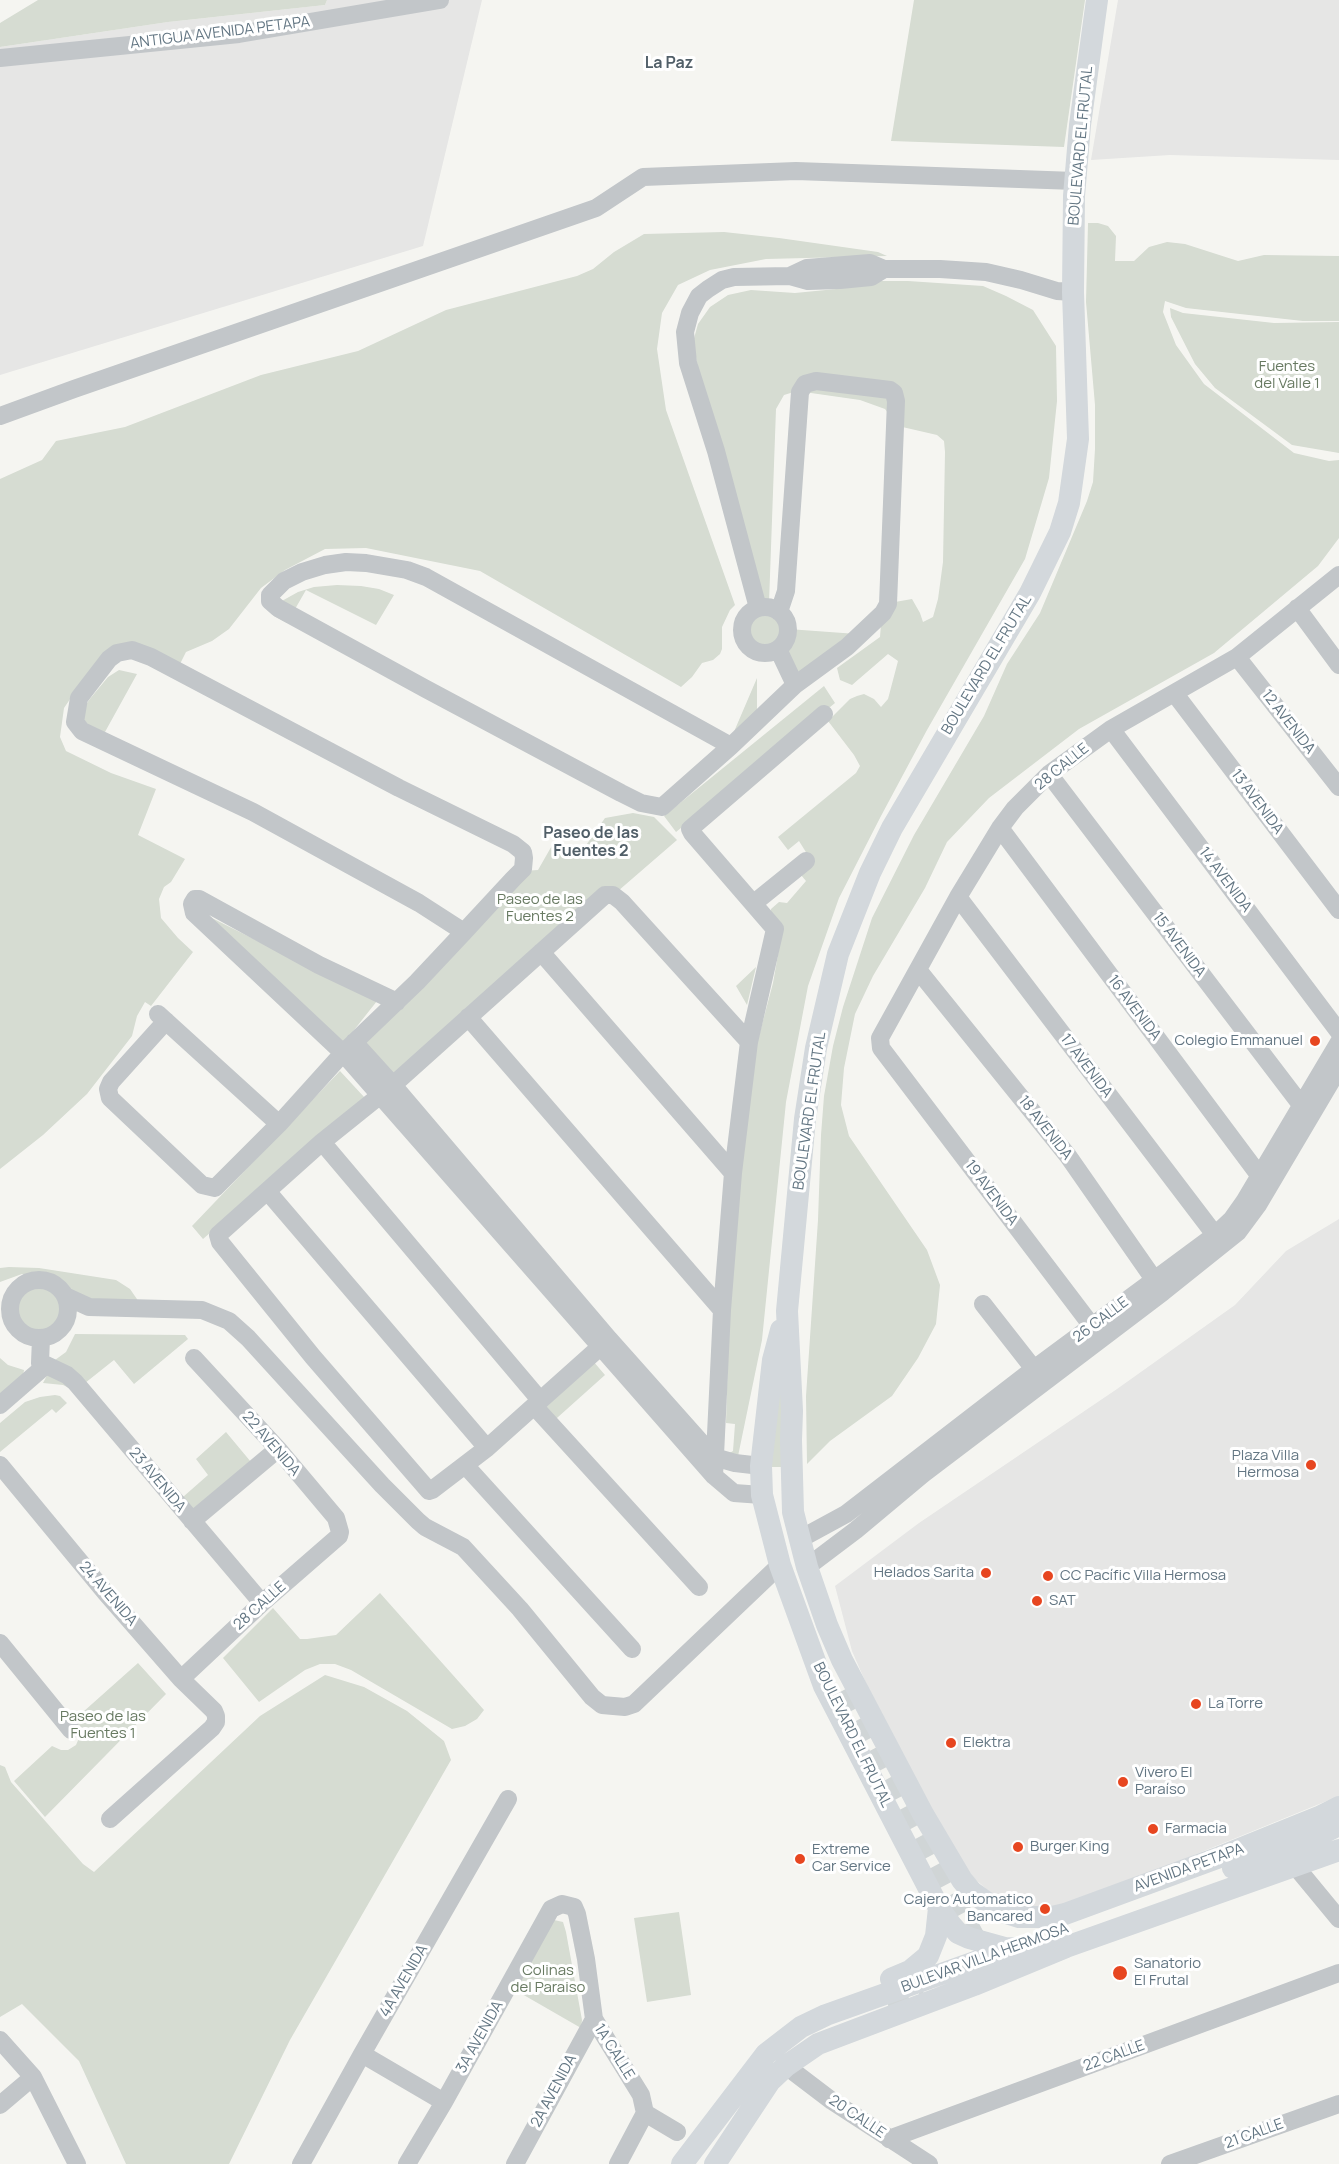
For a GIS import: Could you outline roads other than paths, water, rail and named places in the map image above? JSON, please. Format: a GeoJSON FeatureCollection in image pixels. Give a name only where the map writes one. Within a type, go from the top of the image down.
{"type":"FeatureCollection","features":[{"type":"Feature","properties":{"kind":"main road","name":"BOULEVARD EL FRUTAL"},"geometry":{"type":"LineString","coordinates":[[1035,1918],[1007,1914],[983,1901],[962,1880],[923,1814],[839,1653],[827,1625],[807,1567],[793,1512],[792,1411],[787,1311],[805,1119],[816,1048],[842,944],[870,873],[892,828],[914,787],[1017,616],[1048,559],[1065,518],[1073,481],[1078,439],[1073,292],[1075,181],[1080,124],[1097,0]]}},
{"type":"Feature","properties":{"kind":"main road","name":"BOULEVARD EL FRUTAL"},"geometry":{"type":"LineString","coordinates":[[787,1311],[773,1360],[761,1466],[762,1495],[780,1565],[824,1686],[939,1908],[958,1933]]}},
{"type":"Feature","properties":{"kind":"main road"},"geometry":{"type":"LineString","coordinates":[[761,1466],[775,1473],[784,1507],[793,1512]]}},
{"type":"Feature","properties":{"kind":"main road"},"geometry":{"type":"LineString","coordinates":[[827,1625],[838,1684],[842,1691]]}},
{"type":"Feature","properties":{"kind":"main road","name":"AVENIDA PETAPA"},"geometry":{"type":"LineString","coordinates":[[1035,1918],[1065,1914],[1232,1852],[1339,1807]]}},
{"type":"Feature","properties":{"kind":"main road","name":"BULEVAR VILLA HERMOSA"},"geometry":{"type":"LineString","coordinates":[[688,2156],[766,2054],[790,2034],[813,2020],[1317,1836],[1339,1825]]}},
{"type":"Feature","properties":{"kind":"main road"},"geometry":{"type":"LineString","coordinates":[[958,1933],[996,1946],[1038,1949],[1066,1947],[1339,1850]]}},
{"type":"Feature","properties":{"kind":"main road"},"geometry":{"type":"LineString","coordinates":[[958,1933],[970,1935],[980,1928],[983,1921],[983,1901]]}},
{"type":"Feature","properties":{"kind":"main road"},"geometry":{"type":"LineString","coordinates":[[688,2156],[693,2137],[720,2094],[745,2057],[763,2037],[784,2020],[811,2007],[900,1976],[919,1965],[928,1956],[933,1944],[939,1908]]}},
{"type":"Feature","properties":{"kind":"main road"},"geometry":{"type":"LineString","coordinates":[[1035,1918],[1030,1935],[1038,1949]]}},
{"type":"Feature","properties":{"kind":"main road","name":"BULEVAR VILLA HERMOSA"},"geometry":{"type":"LineString","coordinates":[[715,2164],[778,2074],[818,2044],[974,1985],[1066,1947]]}},
{"type":"Feature","properties":{"kind":"main road"},"geometry":{"type":"LineString","coordinates":[[778,2074],[780,2063],[801,2043],[816,2034],[888,2005]]}},
{"type":"Feature","properties":{"kind":"street","name":"ANTIGUA AVENIDA PETAPA"},"geometry":{"type":"LineString","coordinates":[[0,58],[239,34],[440,0]]}},
{"type":"Feature","properties":{"kind":"street"},"geometry":{"type":"LineString","coordinates":[[0,416],[596,208],[643,177],[796,171],[1075,181]]}},
{"type":"Feature","properties":{"kind":"street"},"geometry":{"type":"LineString","coordinates":[[758,608],[717,451],[688,363],[686,322],[699,296],[713,285],[734,277],[790,276],[808,281],[840,280],[871,277],[884,269],[921,268],[986,273],[1021,280],[1057,291],[1073,292]]}},
{"type":"Feature","properties":{"kind":"street"},"geometry":{"type":"LineString","coordinates":[[731,746],[426,577],[407,570],[366,563],[346,562],[325,565],[302,572],[284,581],[270,595],[270,601],[289,615],[568,766],[641,802],[662,807],[731,746],[795,685],[847,647],[883,613],[888,604],[896,401],[894,393],[890,390],[816,381],[805,384],[800,392],[786,591],[779,612]]}},
{"type":"Feature","properties":{"kind":"street","name":"28 CALLE"},"geometry":{"type":"LineString","coordinates":[[881,1048],[880,1038],[958,897],[1000,828],[1015,808],[1049,774],[1111,729],[1237,657],[1339,575]]}},
{"type":"Feature","properties":{"kind":"street"},"geometry":{"type":"LineString","coordinates":[[758,608],[773,608],[779,612],[784,618],[788,631],[783,645],[764,654],[746,644],[741,630],[746,616],[758,608]]}},
{"type":"Feature","properties":{"kind":"street"},"geometry":{"type":"LineString","coordinates":[[1298,608],[1339,665]]}},
{"type":"Feature","properties":{"kind":"street"},"geometry":{"type":"LineString","coordinates":[[778,649],[795,685]]}},
{"type":"Feature","properties":{"kind":"street"},"geometry":{"type":"LineString","coordinates":[[279,1124],[161,1017],[108,1089],[110,1098],[202,1185],[211,1188],[219,1186],[279,1124],[348,1047],[397,1002],[464,932],[523,868],[523,852],[513,844],[399,788],[138,651],[117,653],[109,659],[83,690],[75,716],[75,722],[82,730],[253,812],[419,903],[464,932]]}},
{"type":"Feature","properties":{"kind":"street","name":"12 AVENIDA"},"geometry":{"type":"LineString","coordinates":[[1237,657],[1339,787]]}},
{"type":"Feature","properties":{"kind":"street","name":"13 AVENIDA"},"geometry":{"type":"LineString","coordinates":[[1175,694],[1339,910]]}},
{"type":"Feature","properties":{"kind":"street"},"geometry":{"type":"LineString","coordinates":[[714,1476],[722,1310],[733,1173],[749,1042],[775,929],[692,833],[691,828],[824,714]]}},
{"type":"Feature","properties":{"kind":"street","name":"14 AVENIDA"},"geometry":{"type":"LineString","coordinates":[[1111,729],[1339,1032]]}},
{"type":"Feature","properties":{"kind":"street","name":"15 AVENIDA"},"geometry":{"type":"LineString","coordinates":[[1049,774],[1305,1111]]}},
{"type":"Feature","properties":{"kind":"street","name":"16 AVENIDA"},"geometry":{"type":"LineString","coordinates":[[1000,828],[1264,1181]]}},
{"type":"Feature","properties":{"kind":"street"},"geometry":{"type":"LineString","coordinates":[[754,903],[806,861]]}},
{"type":"Feature","properties":{"kind":"street"},"geometry":{"type":"LineString","coordinates":[[604,1343],[487,1448],[432,1490],[428,1490],[313,1357],[220,1242],[219,1233],[322,1142],[386,1090],[603,896],[613,895],[622,902],[749,1042]]}},
{"type":"Feature","properties":{"kind":"street","name":"17 AVENIDA"},"geometry":{"type":"LineString","coordinates":[[958,897],[1219,1240]]}},
{"type":"Feature","properties":{"kind":"street"},"geometry":{"type":"LineString","coordinates":[[397,1002],[320,965],[199,899],[195,899],[191,907],[194,913],[348,1047],[604,1343],[714,1476],[734,1493],[762,1495]]}},
{"type":"Feature","properties":{"kind":"street"},"geometry":{"type":"LineString","coordinates":[[541,952],[733,1173]]}},
{"type":"Feature","properties":{"kind":"street","name":"18 AVENIDA"},"geometry":{"type":"LineString","coordinates":[[918,970],[1068,1156],[1159,1286]]}},
{"type":"Feature","properties":{"kind":"street"},"geometry":{"type":"LineString","coordinates":[[468,1017],[722,1310]]}},
{"type":"Feature","properties":{"kind":"street","name":"26 CALLE"},"geometry":{"type":"LineString","coordinates":[[800,1539],[846,1514],[1097,1333],[1219,1240],[1232,1219],[1264,1181],[1305,1111],[1339,1042]]}},
{"type":"Feature","properties":{"kind":"street","name":"19 AVENIDA"},"geometry":{"type":"LineString","coordinates":[[881,1048],[1097,1333]]}},
{"type":"Feature","properties":{"kind":"street","name":"26 CALLE"},"geometry":{"type":"LineString","coordinates":[[1305,1111],[1339,1068]]}},
{"type":"Feature","properties":{"kind":"street"},"geometry":{"type":"LineString","coordinates":[[322,1142],[537,1403],[699,1587]]}},
{"type":"Feature","properties":{"kind":"street"},"geometry":{"type":"LineString","coordinates":[[268,1192],[487,1448]]}},
{"type":"Feature","properties":{"kind":"street"},"geometry":{"type":"LineString","coordinates":[[65,1296],[68,1306],[67,1317],[57,1332],[41,1338],[32,1338],[24,1334],[12,1320],[7,1290],[36,1280],[53,1283],[65,1296],[89,1307],[202,1310],[229,1321],[248,1338],[382,1485],[424,1527],[463,1547],[520,1609],[592,1698],[603,1705],[625,1707],[634,1704],[780,1565]]}},
{"type":"Feature","properties":{"kind":"street"},"geometry":{"type":"LineString","coordinates":[[983,1304],[1039,1375]]}},
{"type":"Feature","properties":{"kind":"street"},"geometry":{"type":"LineString","coordinates":[[67,1317],[89,1307]]}},
{"type":"Feature","properties":{"kind":"street"},"geometry":{"type":"LineString","coordinates":[[41,1338],[40,1363],[46,1365]]}},
{"type":"Feature","properties":{"kind":"street"},"geometry":{"type":"LineString","coordinates":[[604,1343],[714,1457],[735,1463],[761,1466]]}},
{"type":"Feature","properties":{"kind":"street","name":"22 AVENIDA"},"geometry":{"type":"LineString","coordinates":[[194,1358],[278,1449],[336,1518],[340,1534]]}},
{"type":"Feature","properties":{"kind":"street"},"geometry":{"type":"LineString","coordinates":[[0,1405],[46,1365]]}},
{"type":"Feature","properties":{"kind":"street","name":"23 AVENIDA"},"geometry":{"type":"LineString","coordinates":[[46,1365],[67,1375],[75,1382],[262,1603]]}},
{"type":"Feature","properties":{"kind":"street","name":"26 CALLE"},"geometry":{"type":"LineString","coordinates":[[807,1567],[856,1530],[1039,1375]]}},
{"type":"Feature","properties":{"kind":"street"},"geometry":{"type":"LineString","coordinates":[[192,1521],[278,1449]]}},
{"type":"Feature","properties":{"kind":"street","name":"24 AVENIDA"},"geometry":{"type":"LineString","coordinates":[[0,1465],[105,1592],[181,1678],[214,1711],[216,1722],[212,1728],[110,1819]]}},
{"type":"Feature","properties":{"kind":"street"},"geometry":{"type":"LineString","coordinates":[[465,1465],[632,1649]]}},
{"type":"Feature","properties":{"kind":"street","name":"28 CALLE"},"geometry":{"type":"LineString","coordinates":[[181,1678],[340,1534]]}},
{"type":"Feature","properties":{"kind":"street"},"geometry":{"type":"LineString","coordinates":[[0,1642],[71,1730]]}},
{"type":"Feature","properties":{"kind":"street","name":"4A AVENIDA"},"geometry":{"type":"LineString","coordinates":[[301,2164],[508,1799]]}},
{"type":"Feature","properties":{"kind":"street"},"geometry":{"type":"LineString","coordinates":[[1296,1867],[1339,1919]]}},
{"type":"Feature","properties":{"kind":"street","name":"1A CALLE"},"geometry":{"type":"LineString","coordinates":[[551,1909],[562,1904],[574,1907],[580,1929],[594,2019],[641,2095],[645,2113]]}},
{"type":"Feature","properties":{"kind":"street","name":"3A AVENIDA"},"geometry":{"type":"LineString","coordinates":[[412,2162],[551,1909]]}},
{"type":"Feature","properties":{"kind":"street","name":"22 CALLE"},"geometry":{"type":"LineString","coordinates":[[889,2139],[1339,1973]]}},
{"type":"Feature","properties":{"kind":"street","name":"2A AVENIDA"},"geometry":{"type":"LineString","coordinates":[[515,2164],[594,2019]]}},
{"type":"Feature","properties":{"kind":"street"},"geometry":{"type":"LineString","coordinates":[[0,2040],[33,2077],[77,2164]]}},
{"type":"Feature","properties":{"kind":"street"},"geometry":{"type":"LineString","coordinates":[[362,2054],[444,2102]]}},
{"type":"Feature","properties":{"kind":"street","name":"20 CALLE"},"geometry":{"type":"LineString","coordinates":[[778,2074],[832,2102],[929,2164]]}},
{"type":"Feature","properties":{"kind":"street"},"geometry":{"type":"LineString","coordinates":[[0,2105],[33,2077]]}},
{"type":"Feature","properties":{"kind":"street","name":"21 CALLE"},"geometry":{"type":"LineString","coordinates":[[1170,2164],[1339,2104]]}},
{"type":"Feature","properties":{"kind":"street"},"geometry":{"type":"LineString","coordinates":[[618,2164],[645,2113],[677,2132]]}},
{"type":"Feature","properties":{"kind":"tunnel"},"geometry":{"type":"LineString","coordinates":[[842,1691],[977,1943],[980,1954]]}},
{"type":"Feature","properties":{"kind":"tunnel"},"geometry":{"type":"LineString","coordinates":[[888,2005],[924,1994]]}},
{"type":"Feature","properties":{"kind":"place","name":"Colegio Emmanuel"},"geometry":{"type":"Point","coordinates":[1315,1041]}},
{"type":"Feature","properties":{"kind":"place","name":"Plaza Villa Hermosa"},"geometry":{"type":"Point","coordinates":[1311,1465]}},
{"type":"Feature","properties":{"kind":"place","name":"Helados Sarita"},"geometry":{"type":"Point","coordinates":[986,1573]}},
{"type":"Feature","properties":{"kind":"place","name":"CC Pacífic Villa Hermosa"},"geometry":{"type":"Point","coordinates":[1048,1576]}},
{"type":"Feature","properties":{"kind":"place","name":"SAT"},"geometry":{"type":"Point","coordinates":[1037,1601]}},
{"type":"Feature","properties":{"kind":"place","name":"La Torre"},"geometry":{"type":"Point","coordinates":[1196,1704]}},
{"type":"Feature","properties":{"kind":"place","name":"Elektra"},"geometry":{"type":"Point","coordinates":[951,1743]}},
{"type":"Feature","properties":{"kind":"place","name":"Vivero El Paraíso"},"geometry":{"type":"Point","coordinates":[1123,1782]}},
{"type":"Feature","properties":{"kind":"place","name":"Farmacia"},"geometry":{"type":"Point","coordinates":[1153,1829]}},
{"type":"Feature","properties":{"kind":"place","name":"Burger King"},"geometry":{"type":"Point","coordinates":[1018,1847]}},
{"type":"Feature","properties":{"kind":"place","name":"Extreme Car Service"},"geometry":{"type":"Point","coordinates":[800,1859]}},
{"type":"Feature","properties":{"kind":"place","name":"Cajero Automatico Bancared"},"geometry":{"type":"Point","coordinates":[1045,1909]}},
{"type":"Feature","properties":{"kind":"place","name":"Sanatorio El Frutal"},"geometry":{"type":"Point","coordinates":[1120,1973]}},
{"type":"Feature","properties":{"kind":"district","name":"La Paz"},"geometry":{"type":"Point","coordinates":[669,64]}},
{"type":"Feature","properties":{"kind":"district","name":"Paseo de las Fuentes 2"},"geometry":{"type":"Point","coordinates":[591,843]}},
{"type":"Feature","properties":{"kind":"park label","name":"Fuentes del Valle 1"},"geometry":{"type":"Point","coordinates":[1287,376]}},
{"type":"Feature","properties":{"kind":"park label","name":"Paseo de las Fuentes 1"},"geometry":{"type":"Point","coordinates":[103,1726]}},
{"type":"Feature","properties":{"kind":"park label","name":"Colinas del Paraiso"},"geometry":{"type":"Point","coordinates":[548,1980]}}]}
